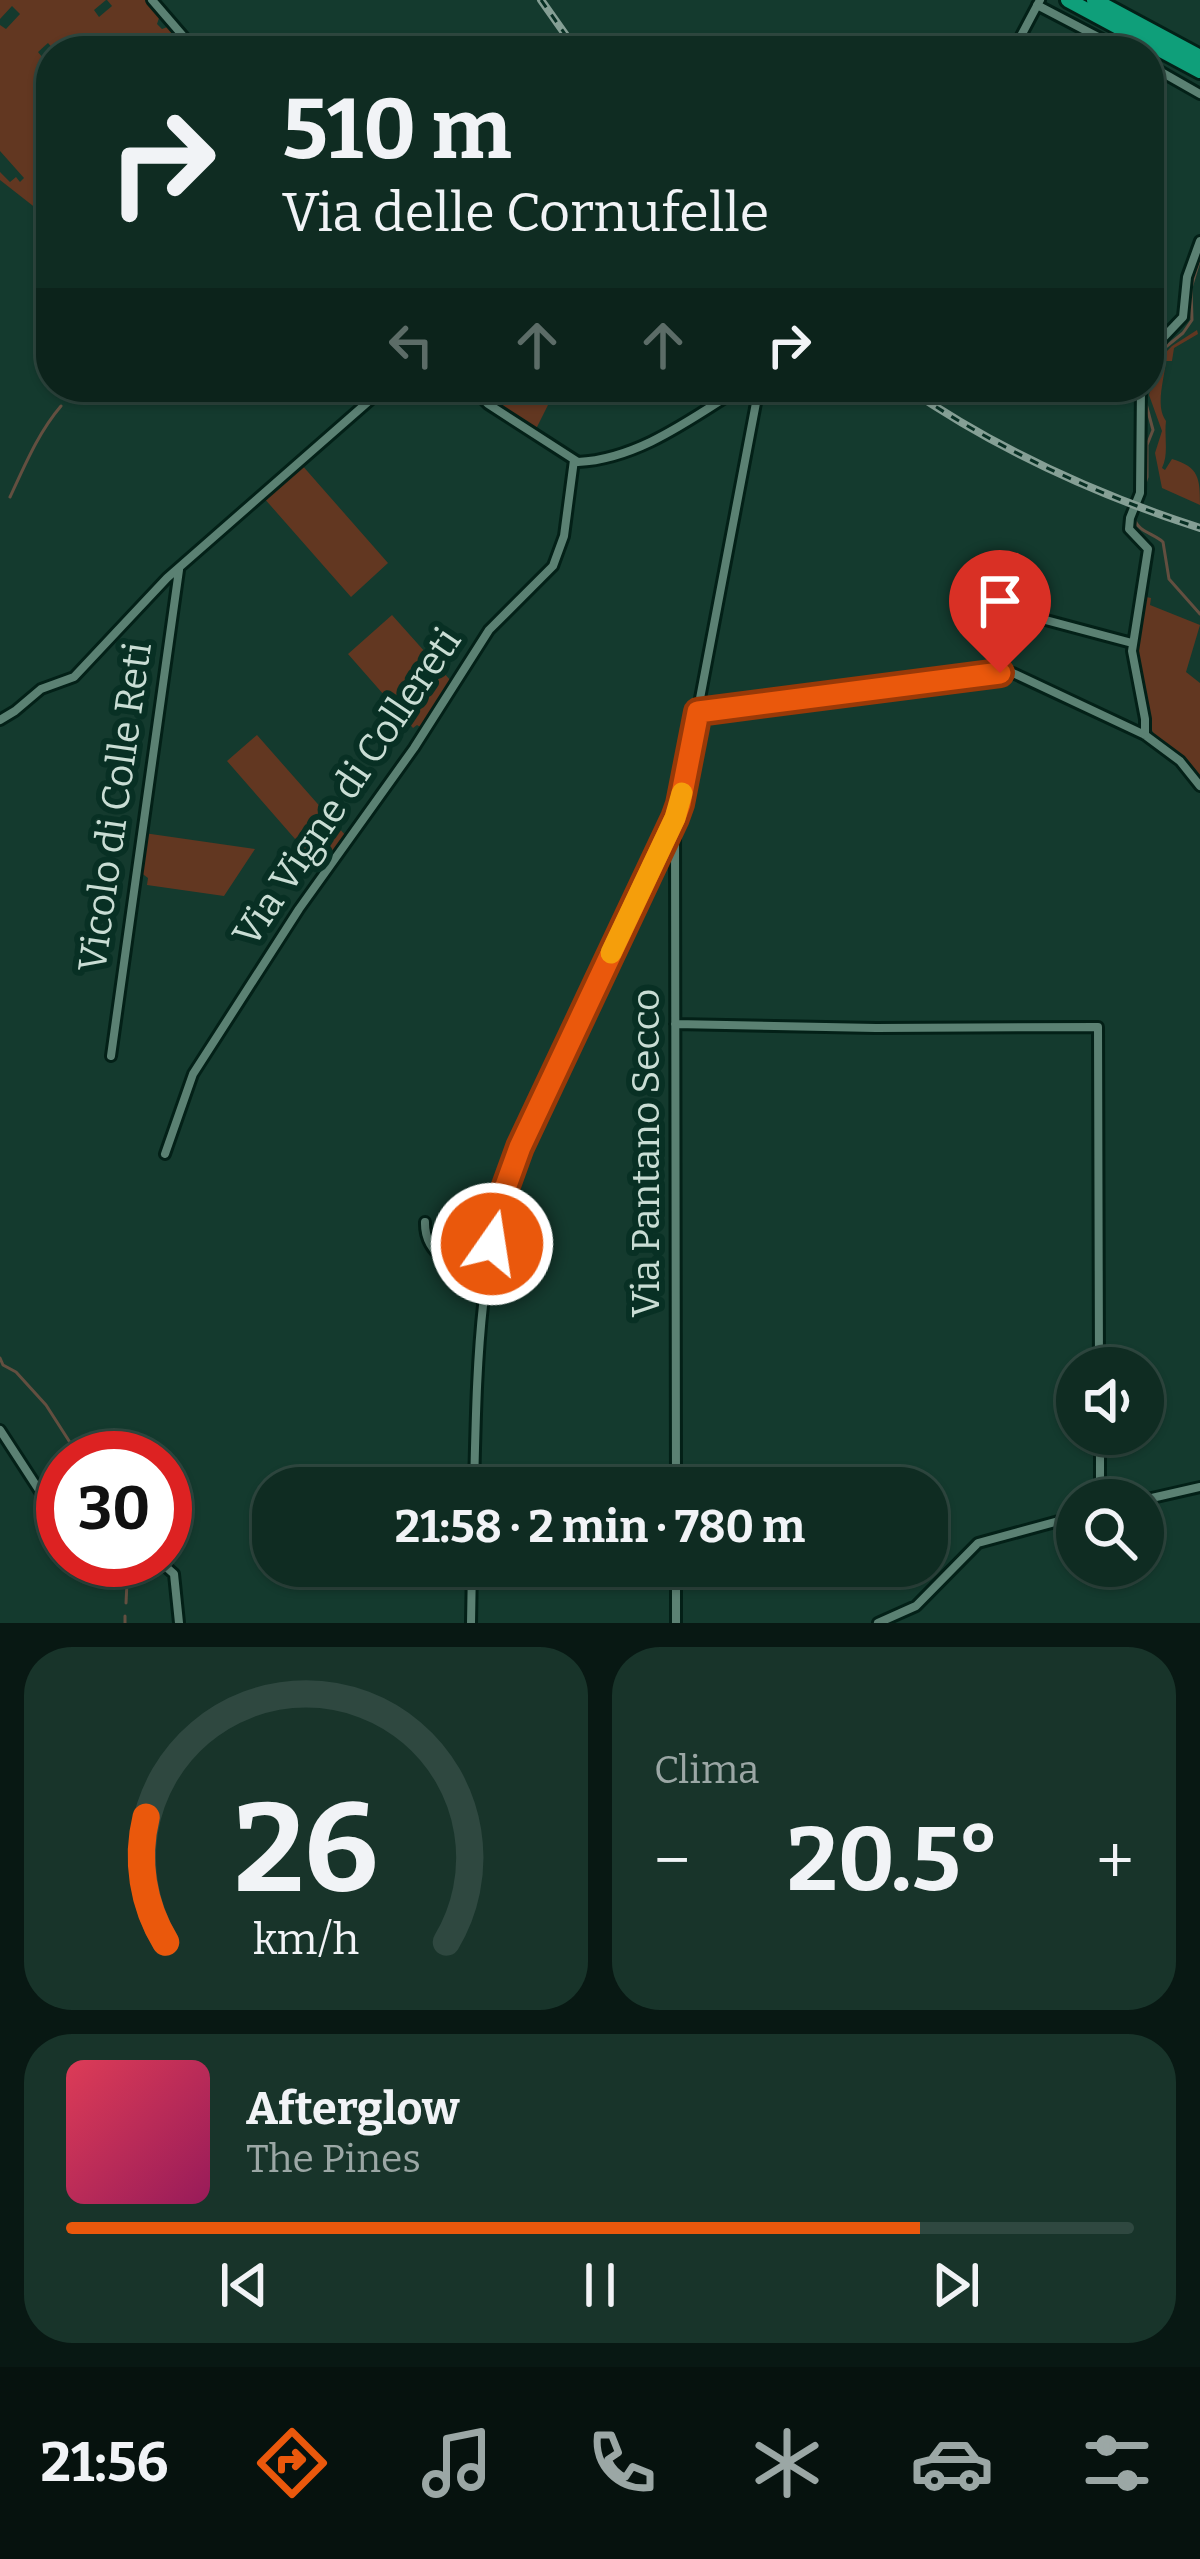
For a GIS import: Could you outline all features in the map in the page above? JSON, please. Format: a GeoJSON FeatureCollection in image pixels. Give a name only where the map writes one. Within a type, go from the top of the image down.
{"type":"FeatureCollection","features":[{"type":"Feature","properties":{"kind":"highway"},"geometry":{"type":"LineString","coordinates":[[1068,0],[1135,36]]}},
{"type":"Feature","properties":{"kind":"highway"},"geometry":{"type":"LineString","coordinates":[[1094,0],[1161,36]]}},
{"type":"Feature","properties":{"kind":"highway"},"geometry":{"type":"LineString","coordinates":[[1164,38],[1200,57]]}},
{"type":"Feature","properties":{"kind":"highway"},"geometry":{"type":"LineString","coordinates":[[1164,52],[1200,71]]}},
{"type":"Feature","properties":{"kind":"street"},"geometry":{"type":"LineString","coordinates":[[152,0],[183,36]]}},
{"type":"Feature","properties":{"kind":"street"},"geometry":{"type":"LineString","coordinates":[[1021,36],[1038,3],[1098,36]]}},
{"type":"Feature","properties":{"kind":"street"},"geometry":{"type":"LineString","coordinates":[[1164,74],[1200,94]]}},
{"type":"Feature","properties":{"kind":"street"},"geometry":{"type":"LineString","coordinates":[[1164,337],[1183,317],[1187,277],[1200,242]]}},
{"type":"Feature","properties":{"kind":"street"},"geometry":{"type":"LineString","coordinates":[[0,720],[41,689],[74,677],[179,567],[369,402]]}},
{"type":"Feature","properties":{"kind":"street"},"geometry":{"type":"LineString","coordinates":[[486,402],[574,460],[590,462],[655,441],[718,402]]}},
{"type":"Feature","properties":{"kind":"street"},"geometry":{"type":"LineString","coordinates":[[475,1467],[478,1355],[499,1205],[514,1161],[680,804],[756,402]]}},
{"type":"Feature","properties":{"kind":"street"},"geometry":{"type":"LineString","coordinates":[[1141,402],[1140,494],[1129,529],[1148,549],[1132,643],[1145,735]]}},
{"type":"Feature","properties":{"kind":"street","name":"Via Vigne di Collereti"},"geometry":{"type":"LineString","coordinates":[[165,1154],[193,1074],[299,909],[414,748],[489,630],[553,566],[564,536],[574,460]]}},
{"type":"Feature","properties":{"kind":"street","name":"Vicolo di Colle Reti"},"geometry":{"type":"LineString","coordinates":[[111,1056],[179,567]]}},
{"type":"Feature","properties":{"kind":"street"},"geometry":{"type":"LineString","coordinates":[[971,600],[1132,643]]}},
{"type":"Feature","properties":{"kind":"street"},"geometry":{"type":"LineString","coordinates":[[698,712],[1012,673],[1145,735],[1175,757],[1200,786]]}},
{"type":"Feature","properties":{"kind":"street","name":"Via Pantano Secco"},"geometry":{"type":"LineString","coordinates":[[675,818],[676,1467]]}},
{"type":"Feature","properties":{"kind":"street"},"geometry":{"type":"LineString","coordinates":[[675,1024],[1098,1027],[1099,1347]]}},
{"type":"Feature","properties":{"kind":"street"},"geometry":{"type":"LineString","coordinates":[[425,1222],[430,1247],[452,1264],[488,1280]]}},
{"type":"Feature","properties":{"kind":"street"},"geometry":{"type":"LineString","coordinates":[[0,1430],[36,1485]]}},
{"type":"Feature","properties":{"kind":"street"},"geometry":{"type":"LineString","coordinates":[[1164,1495],[1200,1487]]}},
{"type":"Feature","properties":{"kind":"street"},"geometry":{"type":"LineString","coordinates":[[878,1623],[916,1606],[979,1543],[1056,1522]]}},
{"type":"Feature","properties":{"kind":"street"},"geometry":{"type":"LineString","coordinates":[[175,1587],[179,1623]]}},
{"type":"Feature","properties":{"kind":"street"},"geometry":{"type":"LineString","coordinates":[[471,1623],[472,1587]]}},
{"type":"Feature","properties":{"kind":"street"},"geometry":{"type":"LineString","coordinates":[[676,1587],[676,1623]]}},
{"type":"Feature","properties":{"kind":"shaded area"},"geometry":{"type":"Polygon","coordinates":[[[0,0],[106,0],[94,10],[99,17],[112,6],[107,0],[147,0],[160,15],[157,24],[174,31],[168,36],[36,36],[36,208],[0,180],[0,172],[10,182],[24,178],[0,151],[0,25],[6,29],[20,14],[12,6],[0,19],[0,0]]]}},
{"type":"Feature","properties":{"kind":"shaded area"},"geometry":{"type":"Polygon","coordinates":[[[1197,330],[1198,334],[1174,348],[1164,377],[1164,354],[1197,330]]]}},
{"type":"Feature","properties":{"kind":"shaded area"},"geometry":{"type":"Polygon","coordinates":[[[492,402],[550,402],[536,429],[492,402]]]}},
{"type":"Feature","properties":{"kind":"shaded area"},"geometry":{"type":"Polygon","coordinates":[[[1152,402],[1161,402],[1166,421],[1162,468],[1172,459],[1193,470],[1200,505],[1162,488],[1155,453],[1162,431],[1152,402]]]}},
{"type":"Feature","properties":{"kind":"shaded area"},"geometry":{"type":"Polygon","coordinates":[[[301,464],[388,563],[351,597],[263,497],[279,483],[283,485],[301,464]]]}},
{"type":"Feature","properties":{"kind":"shaded area"},"geometry":{"type":"Polygon","coordinates":[[[1142,596],[1151,598],[1150,605],[1200,625],[1186,672],[1200,683],[1200,778],[1155,736],[1146,719],[1133,656],[1142,596]]]}},
{"type":"Feature","properties":{"kind":"shaded area"},"geometry":{"type":"Polygon","coordinates":[[[392,615],[451,681],[422,728],[413,728],[348,654],[392,615]]]}},
{"type":"Feature","properties":{"kind":"shaded area"},"geometry":{"type":"Polygon","coordinates":[[[257,735],[346,836],[323,871],[227,761],[257,735]]]}},
{"type":"Feature","properties":{"kind":"shaded area"},"geometry":{"type":"Polygon","coordinates":[[[144,833],[255,849],[224,896],[147,885],[148,878],[140,872],[144,833]]]}},
{"type":"Feature","properties":{"kind":"waterway"},"geometry":{"type":"LineString","coordinates":[[1164,348],[1192,320],[1191,288],[1200,258]]}},
{"type":"Feature","properties":{"kind":"waterway"},"geometry":{"type":"LineString","coordinates":[[1143,490],[1153,430],[1146,402]]}},
{"type":"Feature","properties":{"kind":"waterway"},"geometry":{"type":"LineString","coordinates":[[10,497],[61,406]]}},
{"type":"Feature","properties":{"kind":"waterway"},"geometry":{"type":"LineString","coordinates":[[1134,518],[1163,542],[1169,579],[1200,614]]}},
{"type":"Feature","properties":{"kind":"waterway"},"geometry":{"type":"LineString","coordinates":[[0,1358],[46,1405],[63,1431]]}},
{"type":"Feature","properties":{"kind":"waterway"},"geometry":{"type":"LineString","coordinates":[[126,1603],[127,1587]]}},
{"type":"Feature","properties":{"kind":"waterway"},"geometry":{"type":"LineString","coordinates":[[125,1616],[125,1623]]}},
{"type":"Feature","properties":{"kind":"railway"},"geometry":{"type":"LineString","coordinates":[[541,0],[566,36]]}},
{"type":"Feature","properties":{"kind":"railway"},"geometry":{"type":"LineString","coordinates":[[930,402],[1048,468],[1200,528]]}},
{"type":"Feature","properties":{"kind":"slow traffic"},"geometry":{"type":"LineString","coordinates":[[611,953],[675,818],[682,793]]}},
{"type":"Feature","properties":{"kind":"route"},"geometry":{"type":"LineString","coordinates":[[492,1244],[499,1205],[520,1147],[675,818],[698,712],[1000,673]]}}]}
